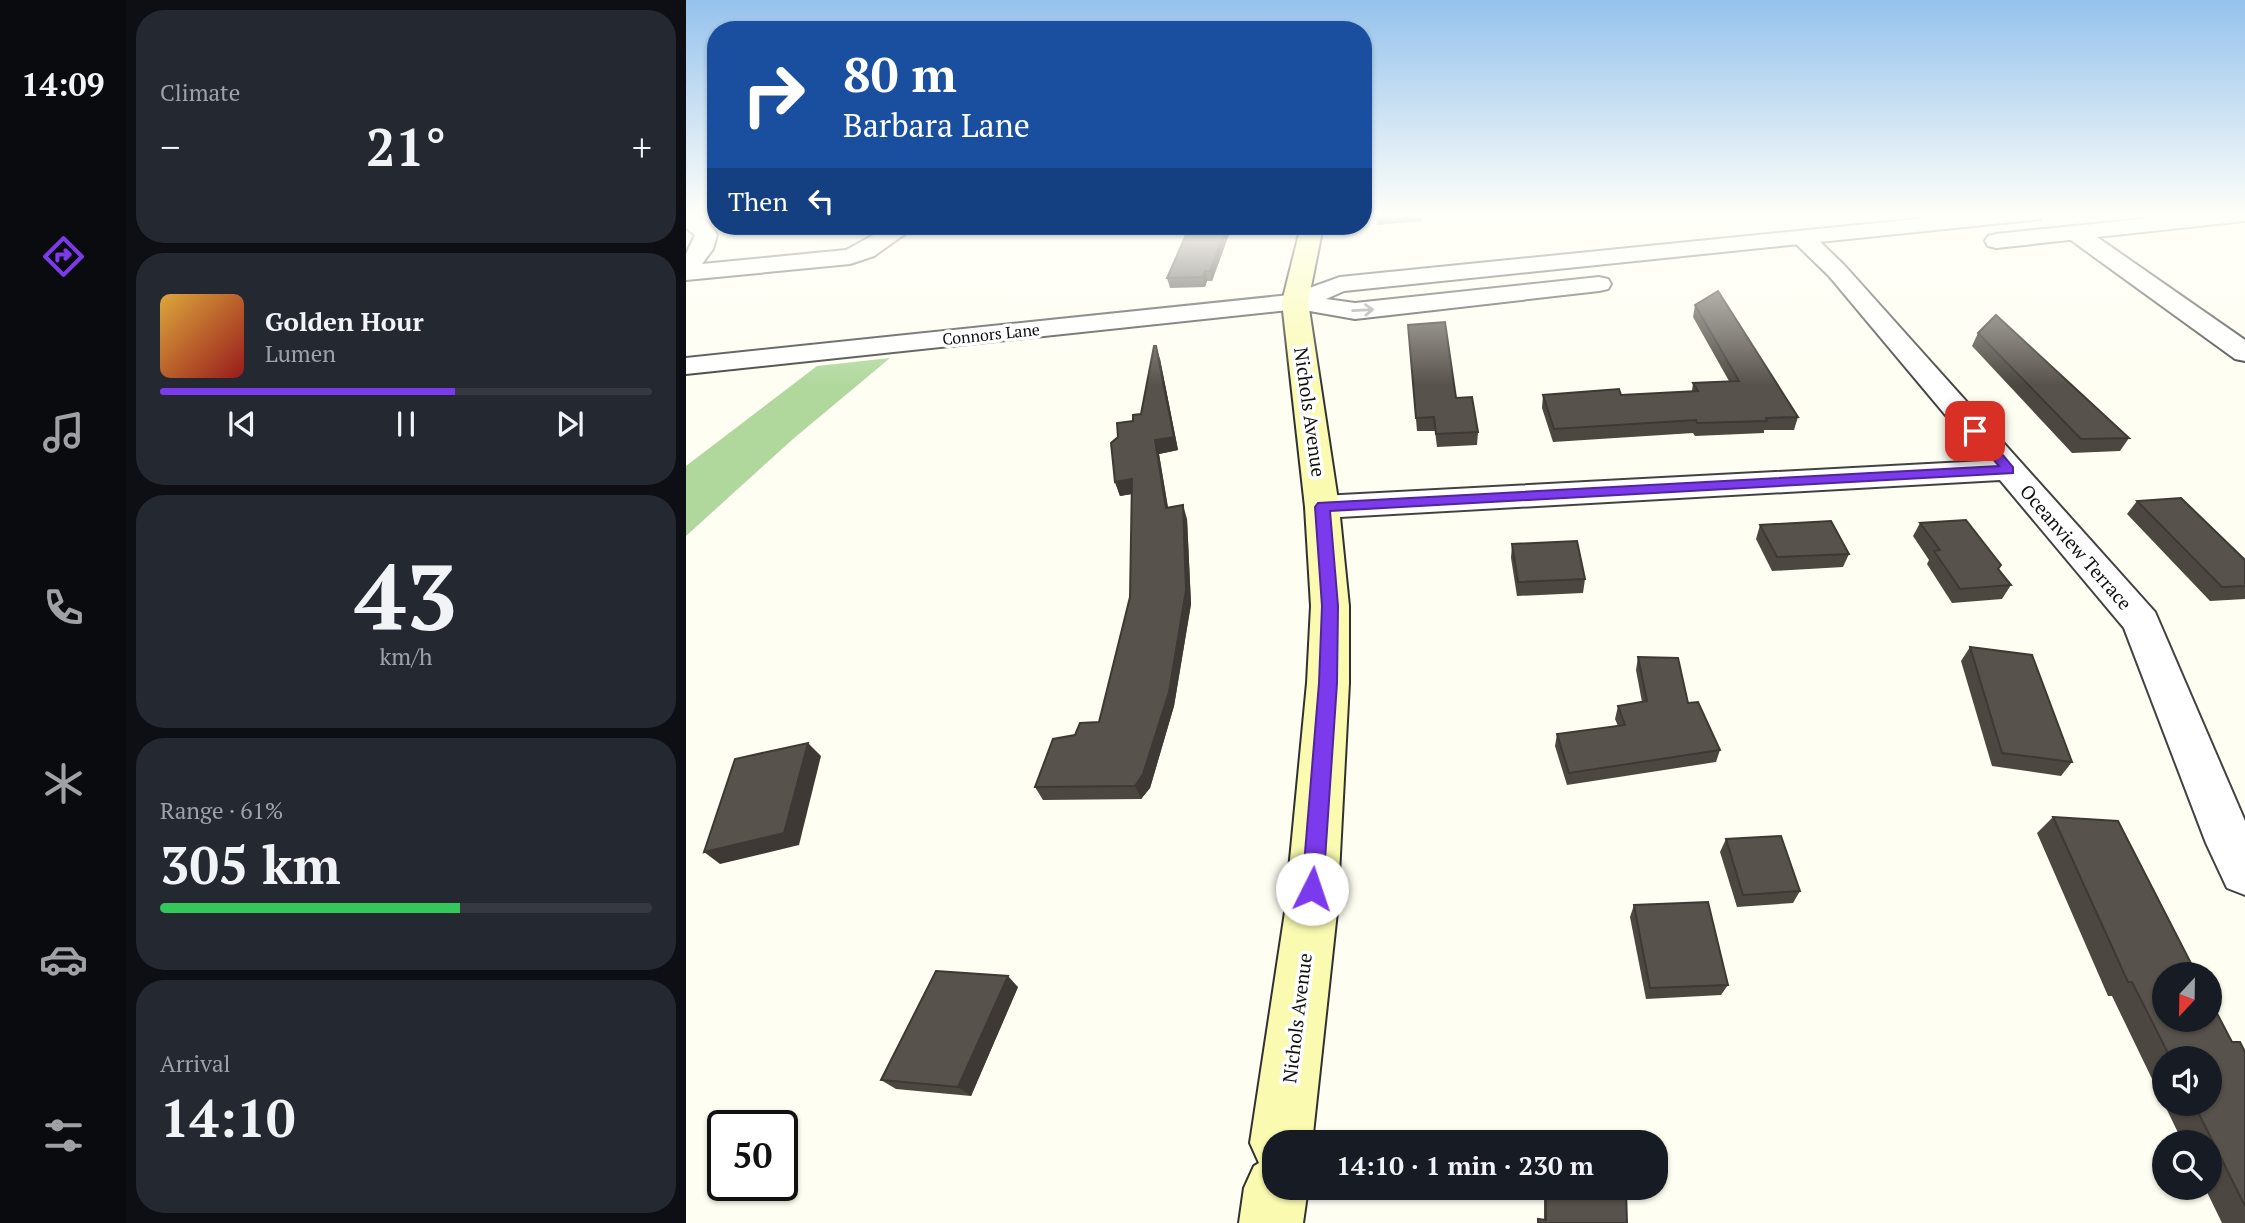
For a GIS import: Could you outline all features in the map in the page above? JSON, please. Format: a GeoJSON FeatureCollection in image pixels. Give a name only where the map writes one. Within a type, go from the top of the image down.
{"type":"FeatureCollection","features":[{"type":"Feature","properties":{"kind":"main road","name":"Nichols Avenue"},"geometry":{"type":"LineString","coordinates":[[1283,1130],[1311,912],[1328,683],[1330,606],[1322,507],[1296,302],[1303,271]]}},
{"type":"Feature","properties":{"kind":"main road"},"geometry":{"type":"LineString","coordinates":[[1271,1223],[1274,1200]]}},
{"type":"Feature","properties":{"kind":"street"},"geometry":{"type":"LineString","coordinates":[[1296,302],[1340,284],[1468,271]]}},
{"type":"Feature","properties":{"kind":"street"},"geometry":{"type":"LineString","coordinates":[[1585,271],[1594,285]]}},
{"type":"Feature","properties":{"kind":"street","name":"Oceanview Terrace"},"geometry":{"type":"LineString","coordinates":[[1836,271],[2141,622],[2240,852]]}},
{"type":"Feature","properties":{"kind":"street"},"geometry":{"type":"LineString","coordinates":[[2130,271],[2245,353]]}},
{"type":"Feature","properties":{"kind":"street"},"geometry":{"type":"LineString","coordinates":[[1296,302],[1355,311],[1621,282]]}},
{"type":"Feature","properties":{"kind":"street","name":"Connors Lane"},"geometry":{"type":"LineString","coordinates":[[686,366],[1296,302]]}},
{"type":"Feature","properties":{"kind":"street"},"geometry":{"type":"LineString","coordinates":[[1322,507],[2009,470]]}},
{"type":"Feature","properties":{"kind":"green space"},"geometry":{"type":"Polygon","coordinates":[[[890,358],[793,439],[686,536],[686,466],[817,366],[890,358]]]}},
{"type":"Feature","properties":{"kind":"building"},"geometry":{"type":"Polygon","coordinates":[[[1170,271],[1205,271],[1203,277],[1167,278],[1170,271]]]}},
{"type":"Feature","properties":{"kind":"building"},"geometry":{"type":"Polygon","coordinates":[[[1718,291],[1798,417],[1766,418],[1767,421],[1697,423],[1696,420],[1554,429],[1543,395],[1619,389],[1621,395],[1698,391],[1693,383],[1739,381],[1695,305],[1718,291]]]}},
{"type":"Feature","properties":{"kind":"building"},"geometry":{"type":"Polygon","coordinates":[[[1996,315],[2129,438],[2081,439],[1978,333],[1996,315]]]}},
{"type":"Feature","properties":{"kind":"building"},"geometry":{"type":"Polygon","coordinates":[[[1445,322],[1456,398],[1472,397],[1478,432],[1436,434],[1434,417],[1416,418],[1408,325],[1445,322]]]}},
{"type":"Feature","properties":{"kind":"building"},"geometry":{"type":"Polygon","coordinates":[[[1154,346],[1174,437],[1155,440],[1166,508],[1183,505],[1186,590],[1169,692],[1143,774],[1135,786],[1035,787],[1053,739],[1075,735],[1080,723],[1099,722],[1130,597],[1132,479],[1115,482],[1111,443],[1118,437],[1117,423],[1133,421],[1133,415],[1141,414],[1154,346]]]}},
{"type":"Feature","properties":{"kind":"building"},"geometry":{"type":"Polygon","coordinates":[[[2181,498],[2245,560],[2245,586],[2222,587],[2137,501],[2181,498]]]}},
{"type":"Feature","properties":{"kind":"building"},"geometry":{"type":"Polygon","coordinates":[[[1966,520],[2001,565],[1998,569],[2011,585],[1960,589],[1934,551],[1940,550],[1920,523],[1966,520]]]}},
{"type":"Feature","properties":{"kind":"building"},"geometry":{"type":"Polygon","coordinates":[[[1831,521],[1849,554],[1777,557],[1760,525],[1831,521]]]}},
{"type":"Feature","properties":{"kind":"building"},"geometry":{"type":"Polygon","coordinates":[[[1577,541],[1585,579],[1518,582],[1512,544],[1577,541]]]}},
{"type":"Feature","properties":{"kind":"building"},"geometry":{"type":"Polygon","coordinates":[[[1970,647],[2032,655],[2072,762],[2002,753],[1970,647]]]}},
{"type":"Feature","properties":{"kind":"building"},"geometry":{"type":"Polygon","coordinates":[[[1638,657],[1678,658],[1688,703],[1698,702],[1720,750],[1569,773],[1557,734],[1625,725],[1618,706],[1647,701],[1638,657]]]}},
{"type":"Feature","properties":{"kind":"building"},"geometry":{"type":"Polygon","coordinates":[[[808,743],[784,833],[704,852],[735,759],[808,743]]]}},
{"type":"Feature","properties":{"kind":"building"},"geometry":{"type":"Polygon","coordinates":[[[2053,817],[2118,821],[2190,962],[2152,962],[2152,1021],[2132,982],[2128,982],[2053,817]]]}},
{"type":"Feature","properties":{"kind":"building"},"geometry":{"type":"Polygon","coordinates":[[[1781,836],[1800,891],[1743,895],[1726,839],[1781,836]]]}},
{"type":"Feature","properties":{"kind":"building"},"geometry":{"type":"Polygon","coordinates":[[[1708,902],[1728,985],[1650,988],[1634,905],[1708,902]]]}},
{"type":"Feature","properties":{"kind":"building"},"geometry":{"type":"Polygon","coordinates":[[[936,971],[1008,976],[958,1087],[881,1080],[936,971]]]}},
{"type":"Feature","properties":{"kind":"building"},"geometry":{"type":"Polygon","coordinates":[[[2222,1023],[2232,1042],[2240,1042],[2245,1052],[2245,1206],[2222,1160],[2222,1130],[2207,1130],[2200,1116],[2222,1116],[2222,1046],[2164,1046],[2157,1032],[2222,1032],[2222,1023]]]}},
{"type":"Feature","properties":{"kind":"building"},"geometry":{"type":"Polygon","coordinates":[[[1546,1200],[1626,1200],[1627,1223],[1538,1223],[1538,1219],[1546,1220],[1546,1200]]]}},
{"type":"Feature","properties":{"kind":"route"},"geometry":{"type":"LineString","coordinates":[[1312,889],[1328,683],[1330,606],[1322,507],[2009,470],[1975,431]]}}]}
